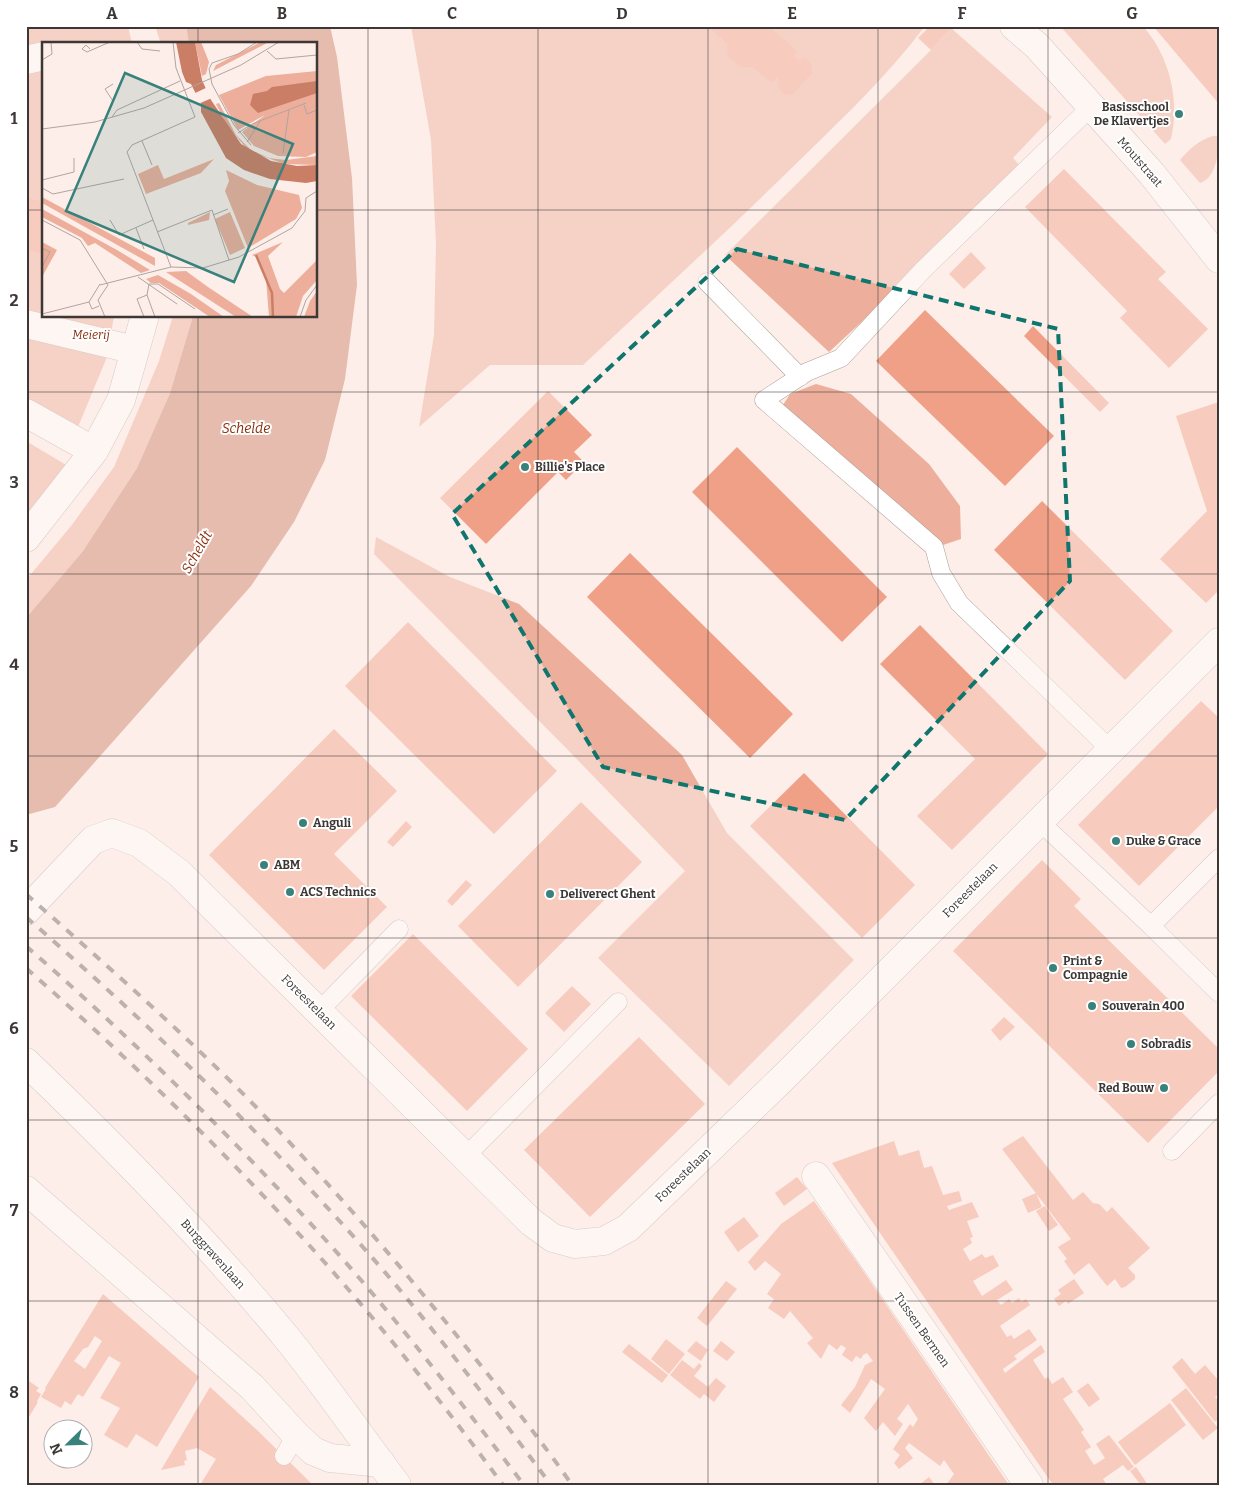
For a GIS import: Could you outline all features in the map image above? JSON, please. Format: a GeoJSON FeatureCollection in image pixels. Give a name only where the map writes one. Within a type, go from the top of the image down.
{"type":"FeatureCollection","features":[{"type":"Feature","properties":{"kind":"street","name":"Moutstraat"},"geometry":{"type":"LineString","coordinates":[[1014,26],[1037,46],[1092,106],[1157,181],[1219,259]]}},
{"type":"Feature","properties":{"kind":"street"},"geometry":{"type":"LineString","coordinates":[[26,60],[42,56]]}},
{"type":"Feature","properties":{"kind":"street"},"geometry":{"type":"LineString","coordinates":[[26,538],[94,451],[121,400],[144,319]]}},
{"type":"Feature","properties":{"kind":"street"},"geometry":{"type":"LineString","coordinates":[[26,324],[135,350]]}},
{"type":"Feature","properties":{"kind":"street"},"geometry":{"type":"LineString","coordinates":[[26,413],[94,451]]}},
{"type":"Feature","properties":{"kind":"street","name":"Foreestelaan"},"geometry":{"type":"LineString","coordinates":[[26,912],[93,840],[112,833],[139,843],[179,873],[531,1222],[553,1238],[575,1244],[604,1241],[628,1228],[783,1078],[1219,642]]}},
{"type":"Feature","properties":{"kind":"street","name":"Burggravenlaan"},"geometry":{"type":"LineString","coordinates":[[26,1062],[101,1136],[208,1247],[286,1338],[398,1485]]}},
{"type":"Feature","properties":{"kind":"street","name":"Tussen Bermen"},"geometry":{"type":"LineString","coordinates":[[816,1176],[1029,1485]]}},
{"type":"Feature","properties":{"kind":"street"},"geometry":{"type":"LineString","coordinates":[[26,1190],[252,1387],[290,1446],[314,1451],[323,1456],[381,1463]]}},
{"type":"Feature","properties":{"kind":"lane"},"geometry":{"type":"LineString","coordinates":[[1092,106],[923,270],[841,358],[807,372],[764,400],[934,547],[941,573],[960,603],[1111,750]]}},
{"type":"Feature","properties":{"kind":"lane"},"geometry":{"type":"LineString","coordinates":[[707,282],[800,377]]}},
{"type":"Feature","properties":{"kind":"lane"},"geometry":{"type":"LineString","coordinates":[[1038,821],[1151,926],[1219,993]]}},
{"type":"Feature","properties":{"kind":"lane"},"geometry":{"type":"LineString","coordinates":[[1151,926],[1219,858]]}},
{"type":"Feature","properties":{"kind":"lane"},"geometry":{"type":"LineString","coordinates":[[318,1012],[399,929]]}},
{"type":"Feature","properties":{"kind":"lane"},"geometry":{"type":"LineString","coordinates":[[465,1157],[618,1002]]}},
{"type":"Feature","properties":{"kind":"lane"},"geometry":{"type":"LineString","coordinates":[[1172,1151],[1219,1103]]}},
{"type":"Feature","properties":{"kind":"highlighted area"},"geometry":{"type":"Polygon","coordinates":[[[737,249],[1058,329],[1070,581],[845,820],[603,767],[452,514],[737,249]]]}},
{"type":"Feature","properties":{"kind":"green space","name":"Meierij"},"geometry":{"type":"Polygon","coordinates":[[[26,26],[128,26],[132,42],[42,42],[42,318],[114,318],[107,357],[78,427],[26,398],[26,26]]]}},
{"type":"Feature","properties":{"kind":"green space"},"geometry":{"type":"Polygon","coordinates":[[[155,26],[186,26],[189,42],[160,42],[155,26]]]}},
{"type":"Feature","properties":{"kind":"green space"},"geometry":{"type":"Polygon","coordinates":[[[411,26],[925,26],[868,92],[779,181],[583,365],[490,365],[419,427],[434,335],[436,244],[431,140],[411,26]]]}},
{"type":"Feature","properties":{"kind":"green space"},"geometry":{"type":"Polygon","coordinates":[[[1060,26],[1143,26],[1160,51],[1170,80],[1174,109],[1171,139],[1165,144],[1060,26]]]}},
{"type":"Feature","properties":{"kind":"green space"},"geometry":{"type":"Polygon","coordinates":[[[951,28],[1052,117],[1013,158],[1025,171],[829,352],[725,255],[951,28]]]}},
{"type":"Feature","properties":{"kind":"green space"},"geometry":{"type":"Polygon","coordinates":[[[1213,136],[1219,136],[1216,163],[1210,176],[1200,183],[1180,160],[1195,145],[1213,136]]]}},
{"type":"Feature","properties":{"kind":"green space"},"geometry":{"type":"Polygon","coordinates":[[[172,318],[192,318],[170,393],[137,468],[83,551],[26,618],[26,580],[71,526],[114,467],[159,361],[172,318]]]}},
{"type":"Feature","properties":{"kind":"green space"},"geometry":{"type":"Polygon","coordinates":[[[816,384],[851,394],[929,464],[960,506],[961,539],[943,545],[788,414],[783,405],[790,394],[816,384]]]}},
{"type":"Feature","properties":{"kind":"green space"},"geometry":{"type":"Polygon","coordinates":[[[26,441],[68,466],[26,520],[26,441]]]}},
{"type":"Feature","properties":{"kind":"green space"},"geometry":{"type":"Polygon","coordinates":[[[376,537],[450,577],[519,604],[682,755],[727,833],[854,960],[729,1086],[598,958],[685,871],[374,554],[376,537]]]}},
{"type":"Feature","properties":{"kind":"water","name":"Schelde"},"geometry":{"type":"Polygon","coordinates":[[[186,26],[330,26],[337,57],[352,178],[357,285],[345,379],[325,460],[294,522],[251,586],[55,807],[26,815],[26,618],[83,551],[137,468],[170,393],[192,318],[318,318],[318,42],[189,42],[186,26]]]}},
{"type":"Feature","properties":{"kind":"building"},"geometry":{"type":"Polygon","coordinates":[[[708,26],[769,26],[797,51],[794,56],[798,60],[805,58],[811,64],[812,73],[793,94],[786,95],[779,88],[778,77],[771,82],[752,67],[741,67],[728,56],[727,44],[708,26]]]}},
{"type":"Feature","properties":{"kind":"building"},"geometry":{"type":"Polygon","coordinates":[[[930,26],[949,26],[951,28],[931,50],[918,38],[930,26]]]}},
{"type":"Feature","properties":{"kind":"building"},"geometry":{"type":"Polygon","coordinates":[[[1153,26],[1219,26],[1219,104],[1191,71],[1153,26]]]}},
{"type":"Feature","properties":{"kind":"building"},"geometry":{"type":"Polygon","coordinates":[[[1064,169],[1166,272],[1158,279],[1208,329],[1169,368],[1120,318],[1127,311],[1025,207],[1064,169]]]}},
{"type":"Feature","properties":{"kind":"building"},"geometry":{"type":"Polygon","coordinates":[[[26,198],[42,202],[42,254],[26,250],[26,198]]]}},
{"type":"Feature","properties":{"kind":"building"},"geometry":{"type":"Polygon","coordinates":[[[971,252],[986,268],[964,289],[949,274],[971,252]]]}},
{"type":"Feature","properties":{"kind":"building"},"geometry":{"type":"Polygon","coordinates":[[[925,310],[1054,436],[1005,486],[876,361],[925,310]]]}},
{"type":"Feature","properties":{"kind":"building"},"geometry":{"type":"Polygon","coordinates":[[[1033,326],[1109,403],[1100,412],[1024,336],[1033,326]]]}},
{"type":"Feature","properties":{"kind":"building","name":"Billie's Place"},"geometry":{"type":"Polygon","coordinates":[[[548,391],[592,435],[574,452],[584,462],[566,480],[558,472],[486,544],[440,498],[548,391]]]}},
{"type":"Feature","properties":{"kind":"building"},"geometry":{"type":"Polygon","coordinates":[[[1219,402],[1219,590],[1206,603],[1160,559],[1207,511],[1176,416],[1219,402]]]}},
{"type":"Feature","properties":{"kind":"building"},"geometry":{"type":"Polygon","coordinates":[[[737,447],[887,597],[842,642],[692,492],[737,447]]]}},
{"type":"Feature","properties":{"kind":"building"},"geometry":{"type":"Polygon","coordinates":[[[1042,501],[1173,631],[1125,680],[994,550],[1042,501]]]}},
{"type":"Feature","properties":{"kind":"building"},"geometry":{"type":"Polygon","coordinates":[[[630,553],[793,714],[750,758],[587,597],[630,553]]]}},
{"type":"Feature","properties":{"kind":"building"},"geometry":{"type":"Polygon","coordinates":[[[408,622],[557,771],[494,834],[345,686],[408,622]]]}},
{"type":"Feature","properties":{"kind":"building"},"geometry":{"type":"Polygon","coordinates":[[[920,625],[1048,754],[952,850],[917,816],[975,759],[880,664],[920,625]]]}},
{"type":"Feature","properties":{"kind":"building"},"geometry":{"type":"Polygon","coordinates":[[[1201,701],[1219,718],[1219,806],[1139,886],[1078,825],[1201,701]]]}},
{"type":"Feature","properties":{"kind":"building","name":"Anguli"},"geometry":{"type":"Polygon","coordinates":[[[334,729],[397,791],[334,854],[387,907],[324,970],[209,855],[334,729]]]}},
{"type":"Feature","properties":{"kind":"building"},"geometry":{"type":"Polygon","coordinates":[[[804,773],[915,885],[862,938],[750,826],[804,773]]]}},
{"type":"Feature","properties":{"kind":"building","name":"Deliverect Ghent"},"geometry":{"type":"Polygon","coordinates":[[[581,802],[642,862],[518,987],[458,926],[581,802]]]}},
{"type":"Feature","properties":{"kind":"building"},"geometry":{"type":"Polygon","coordinates":[[[406,821],[412,827],[393,847],[387,842],[406,821]]]}},
{"type":"Feature","properties":{"kind":"building"},"geometry":{"type":"Polygon","coordinates":[[[1042,860],[1081,899],[1074,906],[1219,1049],[1219,1071],[1148,1143],[953,951],[1042,860]]]}},
{"type":"Feature","properties":{"kind":"building"},"geometry":{"type":"Polygon","coordinates":[[[466,880],[472,885],[452,906],[447,901],[466,880]]]}},
{"type":"Feature","properties":{"kind":"building"},"geometry":{"type":"Polygon","coordinates":[[[413,934],[528,1049],[467,1111],[351,996],[413,934]]]}},
{"type":"Feature","properties":{"kind":"building"},"geometry":{"type":"Polygon","coordinates":[[[572,986],[591,1004],[564,1032],[545,1013],[572,986]]]}},
{"type":"Feature","properties":{"kind":"building"},"geometry":{"type":"Polygon","coordinates":[[[1004,1017],[1015,1027],[1000,1041],[991,1030],[1004,1017]]]}},
{"type":"Feature","properties":{"kind":"building"},"geometry":{"type":"Polygon","coordinates":[[[639,1037],[705,1104],[590,1217],[524,1150],[639,1037]]]}},
{"type":"Feature","properties":{"kind":"building"},"geometry":{"type":"Polygon","coordinates":[[[1023,1136],[1073,1200],[1083,1192],[1093,1203],[1099,1204],[1107,1212],[1112,1207],[1150,1248],[1128,1268],[1135,1275],[1135,1279],[1125,1287],[1121,1288],[1115,1279],[1107,1286],[1089,1263],[1074,1275],[1064,1261],[1067,1259],[1058,1247],[1071,1239],[1002,1149],[1023,1136]]]}},
{"type":"Feature","properties":{"kind":"building"},"geometry":{"type":"Polygon","coordinates":[[[894,1141],[899,1156],[919,1150],[924,1168],[932,1166],[943,1195],[959,1191],[962,1201],[947,1206],[949,1210],[972,1202],[979,1217],[967,1221],[973,1237],[970,1238],[972,1243],[963,1249],[970,1261],[982,1254],[985,1258],[993,1255],[999,1266],[973,1281],[982,1296],[1006,1280],[1013,1290],[997,1300],[1001,1305],[1009,1299],[1012,1303],[1019,1298],[1021,1302],[1026,1299],[1030,1305],[1000,1326],[1007,1337],[1011,1335],[1014,1339],[1029,1329],[1037,1340],[1014,1356],[1017,1359],[1003,1369],[1005,1373],[1041,1345],[1045,1352],[1033,1360],[1045,1379],[1048,1377],[1052,1384],[1063,1377],[1073,1392],[1063,1399],[1084,1430],[1081,1432],[1091,1447],[1085,1451],[1094,1465],[1105,1458],[1096,1444],[1109,1435],[1134,1467],[1128,1471],[1123,1465],[1103,1479],[1107,1485],[1053,1485],[832,1163],[894,1141]]]}},
{"type":"Feature","properties":{"kind":"building"},"geometry":{"type":"Polygon","coordinates":[[[797,1177],[807,1189],[784,1206],[775,1193],[797,1177]]]}},
{"type":"Feature","properties":{"kind":"building"},"geometry":{"type":"Polygon","coordinates":[[[1036,1193],[1042,1207],[1028,1213],[1022,1199],[1036,1193]]]}},
{"type":"Feature","properties":{"kind":"building"},"geometry":{"type":"Polygon","coordinates":[[[814,1201],[1009,1485],[946,1485],[954,1474],[944,1460],[940,1466],[909,1443],[905,1448],[913,1458],[899,1469],[894,1463],[900,1455],[893,1449],[910,1424],[913,1427],[918,1419],[908,1404],[897,1419],[903,1424],[895,1436],[883,1422],[876,1431],[864,1418],[885,1389],[871,1379],[850,1413],[841,1405],[855,1387],[865,1365],[873,1361],[867,1353],[861,1359],[856,1356],[852,1362],[842,1355],[846,1348],[841,1345],[837,1350],[829,1344],[821,1359],[807,1343],[813,1338],[790,1311],[784,1319],[768,1308],[774,1299],[767,1294],[781,1274],[765,1261],[755,1271],[748,1262],[781,1224],[814,1201]]]}},
{"type":"Feature","properties":{"kind":"building"},"geometry":{"type":"Polygon","coordinates":[[[1045,1206],[1058,1225],[1049,1231],[1036,1211],[1045,1206]]]}},
{"type":"Feature","properties":{"kind":"building"},"geometry":{"type":"Polygon","coordinates":[[[744,1217],[759,1236],[738,1252],[724,1232],[744,1217]]]}},
{"type":"Feature","properties":{"kind":"building"},"geometry":{"type":"Polygon","coordinates":[[[1074,1279],[1084,1293],[1068,1304],[1066,1301],[1059,1306],[1054,1299],[1061,1294],[1058,1290],[1074,1279]]]}},
{"type":"Feature","properties":{"kind":"building"},"geometry":{"type":"Polygon","coordinates":[[[726,1281],[737,1289],[707,1326],[697,1318],[726,1281]]]}},
{"type":"Feature","properties":{"kind":"building"},"geometry":{"type":"Polygon","coordinates":[[[103,1294],[199,1377],[157,1447],[136,1434],[127,1448],[104,1435],[120,1408],[100,1398],[121,1363],[109,1356],[83,1397],[78,1394],[71,1405],[65,1401],[61,1408],[41,1397],[103,1294]],[[95,1336],[88,1347],[83,1349],[74,1361],[85,1369],[102,1341],[95,1336]]]}},
{"type":"Feature","properties":{"kind":"building"},"geometry":{"type":"Polygon","coordinates":[[[666,1339],[685,1354],[669,1374],[651,1359],[666,1339]]]}},
{"type":"Feature","properties":{"kind":"building"},"geometry":{"type":"Polygon","coordinates":[[[696,1341],[708,1350],[701,1361],[687,1351],[696,1341]]]}},
{"type":"Feature","properties":{"kind":"building"},"geometry":{"type":"Polygon","coordinates":[[[721,1341],[735,1352],[727,1361],[713,1351],[721,1341]]]}},
{"type":"Feature","properties":{"kind":"building"},"geometry":{"type":"Polygon","coordinates":[[[629,1344],[668,1375],[662,1383],[622,1352],[629,1344]]]}},
{"type":"Feature","properties":{"kind":"building"},"geometry":{"type":"Polygon","coordinates":[[[1182,1358],[1195,1374],[1205,1365],[1219,1381],[1219,1394],[1215,1397],[1219,1401],[1219,1418],[1215,1422],[1172,1367],[1182,1358]]]}},
{"type":"Feature","properties":{"kind":"building"},"geometry":{"type":"Polygon","coordinates":[[[682,1360],[694,1369],[699,1363],[702,1366],[694,1376],[708,1387],[716,1378],[726,1386],[714,1402],[704,1394],[700,1399],[670,1375],[682,1360]]]}},
{"type":"Feature","properties":{"kind":"building"},"geometry":{"type":"Polygon","coordinates":[[[26,1379],[39,1388],[36,1391],[41,1394],[26,1422],[26,1379]]]}},
{"type":"Feature","properties":{"kind":"building"},"geometry":{"type":"Polygon","coordinates":[[[1088,1383],[1100,1399],[1089,1407],[1077,1391],[1088,1383]]]}},
{"type":"Feature","properties":{"kind":"building"},"geometry":{"type":"Polygon","coordinates":[[[210,1387],[313,1485],[200,1485],[216,1459],[197,1448],[185,1451],[187,1460],[184,1461],[185,1465],[161,1470],[210,1387]]]}},
{"type":"Feature","properties":{"kind":"building"},"geometry":{"type":"Polygon","coordinates":[[[1186,1388],[1218,1428],[1203,1440],[1171,1400],[1186,1388]]]}},
{"type":"Feature","properties":{"kind":"building"},"geometry":{"type":"Polygon","coordinates":[[[1170,1403],[1186,1425],[1135,1465],[1118,1442],[1170,1403]]]}},
{"type":"Feature","properties":{"kind":"building"},"geometry":{"type":"Polygon","coordinates":[[[1136,1467],[1148,1485],[1138,1485],[1140,1484],[1130,1471],[1136,1467]]]}},
{"type":"Feature","properties":{"kind":"building"},"geometry":{"type":"Polygon","coordinates":[[[929,1477],[935,1485],[919,1485],[929,1477]]]}},
{"type":"Feature","properties":{"kind":"railway"},"geometry":{"type":"LineString","coordinates":[[26,894],[202,1054],[258,1109],[312,1167],[441,1316],[520,1415],[572,1485]]}},
{"type":"Feature","properties":{"kind":"railway"},"geometry":{"type":"LineString","coordinates":[[26,917],[165,1044],[299,1177],[427,1322],[551,1485]]}},
{"type":"Feature","properties":{"kind":"railway"},"geometry":{"type":"LineString","coordinates":[[26,946],[103,1015],[178,1087],[251,1160],[322,1236],[400,1327],[524,1485]]}},
{"type":"Feature","properties":{"kind":"railway"},"geometry":{"type":"LineString","coordinates":[[26,968],[171,1102],[309,1245],[409,1362],[503,1485]]}},
{"type":"Feature","properties":{"kind":"place","name":"Basisschool De Klavertjes"},"geometry":{"type":"Point","coordinates":[1179,114]}},
{"type":"Feature","properties":{"kind":"place","name":"Billie's Place"},"geometry":{"type":"Point","coordinates":[525,467]}},
{"type":"Feature","properties":{"kind":"place","name":"Anguli"},"geometry":{"type":"Point","coordinates":[303,823]}},
{"type":"Feature","properties":{"kind":"place","name":"Duke & Grace"},"geometry":{"type":"Point","coordinates":[1116,841]}},
{"type":"Feature","properties":{"kind":"place","name":"ABM"},"geometry":{"type":"Point","coordinates":[264,865]}},
{"type":"Feature","properties":{"kind":"place","name":"ACS Technics"},"geometry":{"type":"Point","coordinates":[290,892]}},
{"type":"Feature","properties":{"kind":"place","name":"Deliverect Ghent"},"geometry":{"type":"Point","coordinates":[550,894]}},
{"type":"Feature","properties":{"kind":"place","name":"Print & Compagnie"},"geometry":{"type":"Point","coordinates":[1053,968]}},
{"type":"Feature","properties":{"kind":"place","name":"Souverain 400"},"geometry":{"type":"Point","coordinates":[1092,1006]}},
{"type":"Feature","properties":{"kind":"place","name":"Sobradis"},"geometry":{"type":"Point","coordinates":[1131,1044]}},
{"type":"Feature","properties":{"kind":"place","name":"Red Bouw"},"geometry":{"type":"Point","coordinates":[1164,1088]}},
{"type":"Feature","properties":{"kind":"water label","name":"Scheldt"},"geometry":{"type":"Point","coordinates":[197,552]}}]}
